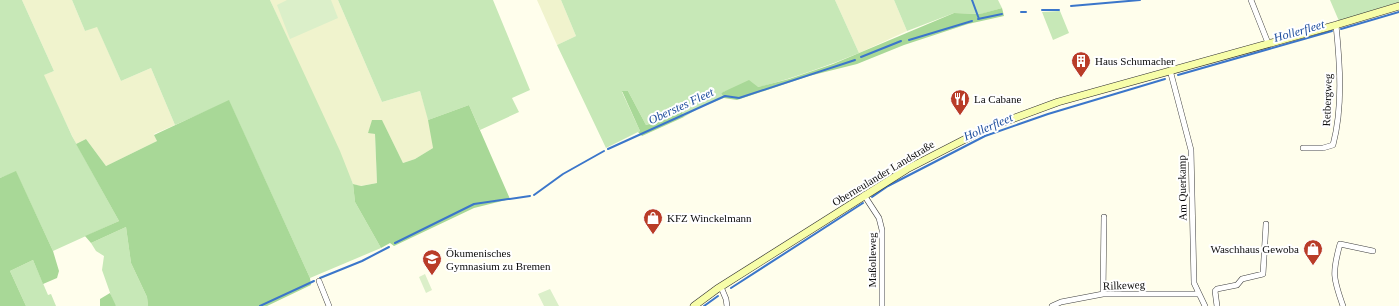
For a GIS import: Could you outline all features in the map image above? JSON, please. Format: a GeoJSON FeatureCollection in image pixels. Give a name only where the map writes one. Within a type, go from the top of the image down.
{"type":"FeatureCollection","features":[{"type":"Feature","properties":{"kind":"street"},"geometry":{"type":"LineString","coordinates":[[1251,0],[1268,43]]}},
{"type":"Feature","properties":{"kind":"street","name":"Oberneulander Landstraße"},"geometry":{"type":"LineString","coordinates":[[694,306],[864,195],[925,159],[985,129],[1058,102],[1336,25],[1399,6]]}},
{"type":"Feature","properties":{"kind":"street","name":"Retbergweg"},"geometry":{"type":"LineString","coordinates":[[1302,148],[1323,148],[1332,145],[1338,125],[1338,51],[1336,25]]}},
{"type":"Feature","properties":{"kind":"street","name":"Am Querkamp"},"geometry":{"type":"LineString","coordinates":[[1170,70],[1191,150],[1194,283],[1205,306]]}},
{"type":"Feature","properties":{"kind":"street","name":"Maßolleweg"},"geometry":{"type":"LineString","coordinates":[[864,195],[879,218],[882,230],[882,306]]}},
{"type":"Feature","properties":{"kind":"street"},"geometry":{"type":"LineString","coordinates":[[1103,294],[1104,217]]}},
{"type":"Feature","properties":{"kind":"street"},"geometry":{"type":"LineString","coordinates":[[1216,306],[1215,291],[1217,289],[1237,285],[1242,279],[1263,274],[1266,224]]}},
{"type":"Feature","properties":{"kind":"street"},"geometry":{"type":"LineString","coordinates":[[1342,306],[1333,269],[1340,244],[1373,251]]}},
{"type":"Feature","properties":{"kind":"street"},"geometry":{"type":"LineString","coordinates":[[319,281],[329,306]]}},
{"type":"Feature","properties":{"kind":"street"},"geometry":{"type":"LineString","coordinates":[[721,287],[727,306]]}},
{"type":"Feature","properties":{"kind":"street","name":"Rilkeweg"},"geometry":{"type":"LineString","coordinates":[[1052,306],[1061,302],[1103,294],[1198,294]]}},
{"type":"Feature","properties":{"kind":"green space"},"geometry":{"type":"Polygon","coordinates":[[[0,0],[22,0],[54,71],[44,75],[72,136],[119,221],[53,251],[16,172],[0,178],[0,0]]]}},
{"type":"Feature","properties":{"kind":"green space"},"geometry":{"type":"Polygon","coordinates":[[[22,0],[72,0],[85,31],[97,26],[121,81],[151,68],[175,125],[154,134],[157,141],[106,166],[86,139],[76,144],[43,75],[54,71],[22,0]]]}},
{"type":"Feature","properties":{"kind":"green space"},"geometry":{"type":"Polygon","coordinates":[[[72,0],[270,0],[340,151],[353,184],[355,202],[381,248],[310,278],[229,101],[175,125],[151,68],[121,81],[97,27],[85,31],[72,0]]]}},
{"type":"Feature","properties":{"kind":"green space"},"geometry":{"type":"Polygon","coordinates":[[[270,0],[338,0],[382,102],[420,91],[431,128],[433,148],[415,159],[403,163],[382,121],[368,132],[375,134],[377,183],[360,186],[353,184],[270,0]]]}},
{"type":"Feature","properties":{"kind":"green space"},"geometry":{"type":"Polygon","coordinates":[[[287,0],[331,0],[338,18],[290,39],[277,5],[287,0]]]}},
{"type":"Feature","properties":{"kind":"green space"},"geometry":{"type":"Polygon","coordinates":[[[338,0],[493,0],[530,90],[512,98],[519,112],[480,130],[469,105],[428,120],[420,91],[382,102],[338,0]]]}},
{"type":"Feature","properties":{"kind":"green space"},"geometry":{"type":"Polygon","coordinates":[[[537,0],[561,0],[576,36],[557,45],[537,0]]]}},
{"type":"Feature","properties":{"kind":"green space"},"geometry":{"type":"Polygon","coordinates":[[[561,0],[835,0],[859,53],[775,83],[752,88],[726,91],[721,93],[724,98],[699,108],[684,117],[682,112],[646,125],[628,91],[622,92],[640,131],[606,148],[557,45],[576,36],[561,0]]]}},
{"type":"Feature","properties":{"kind":"green space"},"geometry":{"type":"Polygon","coordinates":[[[835,0],[894,0],[907,31],[859,53],[835,0]]]}},
{"type":"Feature","properties":{"kind":"green space"},"geometry":{"type":"Polygon","coordinates":[[[894,0],[998,0],[1002,8],[981,14],[954,13],[907,31],[894,0]]]}},
{"type":"Feature","properties":{"kind":"green space"},"geometry":{"type":"Polygon","coordinates":[[[1330,0],[1399,0],[1399,2],[1339,21],[1330,0]]]}},
{"type":"Feature","properties":{"kind":"green space"},"geometry":{"type":"Polygon","coordinates":[[[1002,8],[1004,16],[968,24],[904,45],[857,64],[809,76],[737,100],[724,98],[721,93],[749,80],[758,87],[789,79],[833,64],[954,13],[980,14],[1002,8]]]}},
{"type":"Feature","properties":{"kind":"green space"},"geometry":{"type":"Polygon","coordinates":[[[1060,11],[1069,33],[1053,40],[1042,12],[1060,11]]]}},
{"type":"Feature","properties":{"kind":"green space"},"geometry":{"type":"Polygon","coordinates":[[[622,91],[628,91],[646,125],[682,112],[684,117],[642,136],[638,132],[640,131],[622,91]]]}},
{"type":"Feature","properties":{"kind":"green space"},"geometry":{"type":"Polygon","coordinates":[[[229,100],[310,278],[311,285],[267,306],[148,306],[147,297],[131,263],[126,227],[91,243],[85,236],[119,221],[76,144],[86,139],[106,166],[157,141],[154,135],[229,100]]]}},
{"type":"Feature","properties":{"kind":"green space"},"geometry":{"type":"Polygon","coordinates":[[[469,105],[510,199],[474,208],[394,246],[390,243],[381,248],[355,202],[353,184],[361,186],[377,183],[375,134],[368,133],[372,120],[382,120],[403,163],[415,159],[433,148],[428,120],[469,105]]]}},
{"type":"Feature","properties":{"kind":"green space"},"geometry":{"type":"Polygon","coordinates":[[[16,171],[53,251],[59,271],[57,278],[43,284],[33,260],[10,271],[26,306],[0,306],[0,178],[16,171]]]}},
{"type":"Feature","properties":{"kind":"green space"},"geometry":{"type":"Polygon","coordinates":[[[126,227],[131,263],[147,297],[148,306],[116,306],[114,304],[102,270],[104,256],[96,251],[91,243],[126,227]]]}},
{"type":"Feature","properties":{"kind":"green space"},"geometry":{"type":"Polygon","coordinates":[[[33,260],[48,295],[51,294],[56,306],[26,306],[10,271],[33,260]]]}},
{"type":"Feature","properties":{"kind":"green space"},"geometry":{"type":"Polygon","coordinates":[[[425,274],[432,290],[426,293],[419,277],[425,274]]]}},
{"type":"Feature","properties":{"kind":"green space"},"geometry":{"type":"Polygon","coordinates":[[[550,289],[559,306],[544,306],[538,294],[550,289]]]}},
{"type":"Feature","properties":{"kind":"green space"},"geometry":{"type":"Polygon","coordinates":[[[110,293],[116,306],[100,306],[100,299],[110,293]]]}},
{"type":"Feature","properties":{"kind":"waterway"},"geometry":{"type":"LineString","coordinates":[[972,0],[979,19]]}},
{"type":"Feature","properties":{"kind":"waterway","name":"Oberstes Fleet"},"geometry":{"type":"LineString","coordinates":[[1071,6],[1140,0]]}},
{"type":"Feature","properties":{"kind":"waterway","name":"Oberstes Fleet"},"geometry":{"type":"LineString","coordinates":[[1042,10],[1059,10]]}},
{"type":"Feature","properties":{"kind":"waterway","name":"Oberstes Fleet"},"geometry":{"type":"LineString","coordinates":[[1021,12],[1026,12]]}},
{"type":"Feature","properties":{"kind":"waterway","name":"Hollerfleet"},"geometry":{"type":"LineString","coordinates":[[1341,29],[1399,12]]}},
{"type":"Feature","properties":{"kind":"waterway","name":"Oberstes Fleet"},"geometry":{"type":"LineString","coordinates":[[978,19],[1002,14]]}},
{"type":"Feature","properties":{"kind":"waterway","name":"Oberstes Fleet"},"geometry":{"type":"LineString","coordinates":[[909,40],[972,21]]}},
{"type":"Feature","properties":{"kind":"waterway","name":"Hollerfleet"},"geometry":{"type":"LineString","coordinates":[[1178,75],[1332,31]]}},
{"type":"Feature","properties":{"kind":"waterway","name":"Oberstes Fleet"},"geometry":{"type":"LineString","coordinates":[[861,57],[901,41]]}},
{"type":"Feature","properties":{"kind":"waterway","name":"Oberstes Fleet"},"geometry":{"type":"LineString","coordinates":[[608,149],[725,96],[739,98],[855,60]]}},
{"type":"Feature","properties":{"kind":"waterway","name":"Hollerfleet"},"geometry":{"type":"LineString","coordinates":[[872,197],[888,186],[985,136],[1048,114],[1165,79]]}},
{"type":"Feature","properties":{"kind":"waterway","name":"Oberstes Fleet"},"geometry":{"type":"LineString","coordinates":[[534,195],[563,174],[604,151]]}},
{"type":"Feature","properties":{"kind":"waterway","name":"Oberstes Fleet"},"geometry":{"type":"LineString","coordinates":[[395,243],[474,204],[530,196]]}},
{"type":"Feature","properties":{"kind":"waterway","name":"Hollerfleet"},"geometry":{"type":"LineString","coordinates":[[731,288],[863,203]]}},
{"type":"Feature","properties":{"kind":"waterway","name":"Oberstes Fleet"},"geometry":{"type":"LineString","coordinates":[[320,278],[362,261],[389,247]]}},
{"type":"Feature","properties":{"kind":"waterway","name":"Oberstes Fleet"},"geometry":{"type":"LineString","coordinates":[[260,306],[314,281]]}},
{"type":"Feature","properties":{"kind":"waterway","name":"Hollerfleet"},"geometry":{"type":"LineString","coordinates":[[704,306],[718,296]]}},
{"type":"Feature","properties":{"kind":"place","name":"Haus Schumacher"},"geometry":{"type":"Point","coordinates":[1081,78]}},
{"type":"Feature","properties":{"kind":"place","name":"La Cabane"},"geometry":{"type":"Point","coordinates":[960,116]}},
{"type":"Feature","properties":{"kind":"place","name":"KFZ Winckelmann"},"geometry":{"type":"Point","coordinates":[653,235]}},
{"type":"Feature","properties":{"kind":"place","name":"Waschhaus Gewoba"},"geometry":{"type":"Point","coordinates":[1313,266]}},
{"type":"Feature","properties":{"kind":"place","name":"Ökumenisches Gymnasium zu Bremen"},"geometry":{"type":"Point","coordinates":[432,276]}}]}
